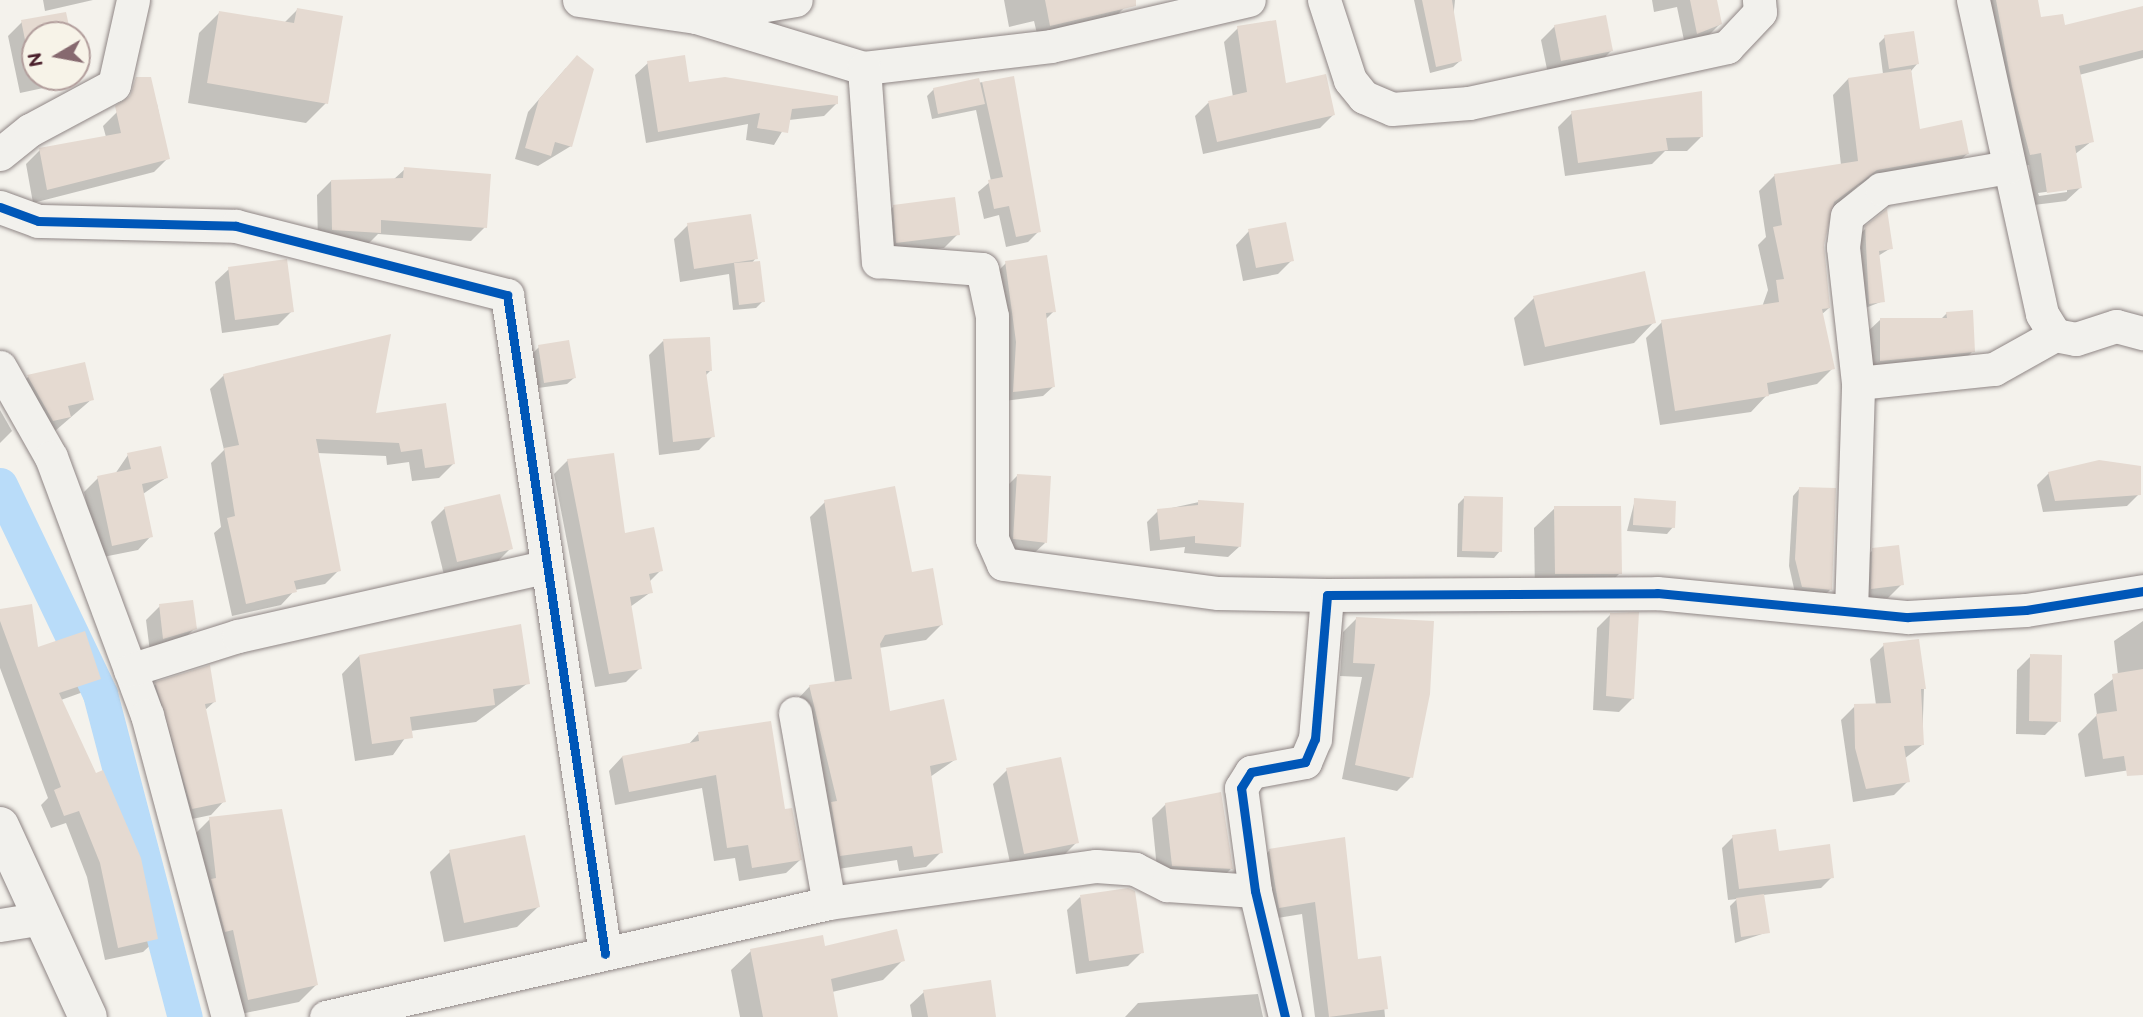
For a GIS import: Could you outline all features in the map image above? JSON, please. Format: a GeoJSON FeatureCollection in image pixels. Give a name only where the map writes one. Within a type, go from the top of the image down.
{"type":"FeatureCollection","features":[{"type":"Feature","properties":{"kind":"main road"},"geometry":{"type":"LineString","coordinates":[[0,826],[88,1017]]}},
{"type":"Feature","properties":{"kind":"street"},"geometry":{"type":"LineString","coordinates":[[0,154],[30,130],[114,85],[133,0]]}},
{"type":"Feature","properties":{"kind":"street"},"geometry":{"type":"LineString","coordinates":[[579,0],[699,9],[796,0]]}},
{"type":"Feature","properties":{"kind":"street"},"geometry":{"type":"LineString","coordinates":[[699,9],[864,68],[1051,46],[1198,4],[1249,0]]}},
{"type":"Feature","properties":{"kind":"street"},"geometry":{"type":"LineString","coordinates":[[1324,0],[1350,80],[1364,97],[1392,108],[1469,103],[1727,47],[1760,12],[1759,0]]}},
{"type":"Feature","properties":{"kind":"street"},"geometry":{"type":"LineString","coordinates":[[1973,0],[2042,314],[2055,335]]}},
{"type":"Feature","properties":{"kind":"street"},"geometry":{"type":"LineString","coordinates":[[864,68],[878,261],[982,268],[992,316],[992,539],[1003,564],[1218,593],[1657,593],[1908,617],[2085,600],[2143,590]]}},
{"type":"Feature","properties":{"kind":"street"},"geometry":{"type":"LineString","coordinates":[[1851,611],[1858,383],[1843,247],[1852,209],[1881,189],[2008,167]]}},
{"type":"Feature","properties":{"kind":"street"},"geometry":{"type":"LineString","coordinates":[[0,207],[38,221],[236,226],[507,295],[545,567],[605,954]]}},
{"type":"Feature","properties":{"kind":"street"},"geometry":{"type":"LineString","coordinates":[[1858,383],[1994,369],[2055,335],[2076,339],[2116,326],[2143,333]]}},
{"type":"Feature","properties":{"kind":"street"},"geometry":{"type":"LineString","coordinates":[[0,367],[51,457],[130,670],[228,1017]]}},
{"type":"Feature","properties":{"kind":"street"},"geometry":{"type":"LineString","coordinates":[[130,670],[238,636],[545,567]]}},
{"type":"Feature","properties":{"kind":"street"},"geometry":{"type":"LineString","coordinates":[[1285,1017],[1255,891],[1241,788],[1251,772],[1305,762],[1315,738],[1326,595]]}},
{"type":"Feature","properties":{"kind":"street"},"geometry":{"type":"LineString","coordinates":[[795,713],[829,903]]}},
{"type":"Feature","properties":{"kind":"street"},"geometry":{"type":"LineString","coordinates":[[326,1017],[829,903],[1096,866],[1135,869],[1167,885],[1255,891]]}},
{"type":"Feature","properties":{"kind":"street"},"geometry":{"type":"LineString","coordinates":[[0,925],[43,918]]}},
{"type":"Feature","properties":{"kind":"building"},"geometry":{"type":"Polygon","coordinates":[[[1045,0],[1136,0],[1136,6],[1050,26],[1045,0]]]}},
{"type":"Feature","properties":{"kind":"building"},"geometry":{"type":"Polygon","coordinates":[[[1422,0],[1452,0],[1462,61],[1436,67],[1422,0]]]}},
{"type":"Feature","properties":{"kind":"building"},"geometry":{"type":"Polygon","coordinates":[[[1690,0],[1717,0],[1722,24],[1697,34],[1690,0]]]}},
{"type":"Feature","properties":{"kind":"building"},"geometry":{"type":"Polygon","coordinates":[[[1996,0],[2038,0],[2041,17],[2063,14],[2065,25],[2143,6],[2143,50],[2079,66],[2094,142],[2075,146],[2082,188],[2047,193],[2041,153],[2030,155],[2012,87],[1996,0]]]}},
{"type":"Feature","properties":{"kind":"building"},"geometry":{"type":"Polygon","coordinates":[[[297,8],[343,16],[328,104],[207,83],[219,11],[294,23],[297,8]]]}},
{"type":"Feature","properties":{"kind":"building"},"geometry":{"type":"Polygon","coordinates":[[[66,12],[68,21],[21,21],[66,12]]]}},
{"type":"Feature","properties":{"kind":"building"},"geometry":{"type":"Polygon","coordinates":[[[1606,15],[1613,51],[1561,61],[1554,25],[1606,15]]]}},
{"type":"Feature","properties":{"kind":"building"},"geometry":{"type":"Polygon","coordinates":[[[1276,20],[1286,83],[1326,74],[1335,115],[1217,142],[1208,101],[1247,92],[1237,26],[1276,20]]]}},
{"type":"Feature","properties":{"kind":"building"},"geometry":{"type":"Polygon","coordinates":[[[1914,31],[1919,64],[1889,69],[1884,35],[1914,31]]]}},
{"type":"Feature","properties":{"kind":"building"},"geometry":{"type":"Polygon","coordinates":[[[577,55],[594,69],[572,147],[555,142],[551,156],[525,148],[539,99],[577,55]]]}},
{"type":"Feature","properties":{"kind":"building"},"geometry":{"type":"Polygon","coordinates":[[[685,55],[689,82],[725,77],[838,96],[838,104],[792,109],[788,133],[757,128],[760,113],[658,132],[647,61],[685,55]]]}},
{"type":"Feature","properties":{"kind":"building"},"geometry":{"type":"Polygon","coordinates":[[[1911,69],[1920,129],[1962,120],[1969,154],[1877,170],[1834,202],[1824,245],[1830,308],[1822,309],[1835,369],[1767,383],[1769,396],[1675,411],[1661,320],[1779,302],[1776,280],[1784,279],[1773,227],[1782,225],[1774,174],[1858,161],[1848,78],[1911,69]]]}},
{"type":"Feature","properties":{"kind":"building"},"geometry":{"type":"Polygon","coordinates":[[[1014,76],[1041,232],[1016,237],[1009,206],[994,209],[988,180],[1003,177],[982,82],[1014,76]]]}},
{"type":"Feature","properties":{"kind":"building"},"geometry":{"type":"Polygon","coordinates":[[[136,77],[151,77],[170,159],[47,190],[39,148],[121,133],[115,106],[130,96],[136,77]]]}},
{"type":"Feature","properties":{"kind":"building"},"geometry":{"type":"Polygon","coordinates":[[[979,78],[985,104],[938,114],[933,88],[979,78]]]}},
{"type":"Feature","properties":{"kind":"building"},"geometry":{"type":"Polygon","coordinates":[[[1702,91],[1703,137],[1666,138],[1668,150],[1578,163],[1571,111],[1702,91]]]}},
{"type":"Feature","properties":{"kind":"building"},"geometry":{"type":"Polygon","coordinates":[[[404,167],[491,174],[487,228],[381,220],[381,233],[332,230],[331,180],[403,178],[404,167]]]}},
{"type":"Feature","properties":{"kind":"building"},"geometry":{"type":"Polygon","coordinates":[[[955,197],[960,235],[896,243],[893,205],[955,197]]]}},
{"type":"Feature","properties":{"kind":"building"},"geometry":{"type":"Polygon","coordinates":[[[1887,209],[1893,249],[1879,251],[1885,302],[1869,304],[1865,226],[1887,209]]]}},
{"type":"Feature","properties":{"kind":"building"},"geometry":{"type":"Polygon","coordinates":[[[751,214],[758,259],[694,269],[687,223],[751,214]]]}},
{"type":"Feature","properties":{"kind":"building"},"geometry":{"type":"Polygon","coordinates":[[[1286,222],[1294,261],[1256,268],[1248,229],[1286,222]]]}},
{"type":"Feature","properties":{"kind":"building"},"geometry":{"type":"Polygon","coordinates":[[[1047,255],[1056,312],[1046,313],[1055,387],[1013,392],[1016,342],[1005,261],[1047,255]]]}},
{"type":"Feature","properties":{"kind":"building"},"geometry":{"type":"Polygon","coordinates":[[[287,259],[294,312],[235,320],[228,267],[287,259]]]}},
{"type":"Feature","properties":{"kind":"building"},"geometry":{"type":"Polygon","coordinates":[[[760,261],[765,302],[739,305],[734,263],[760,261]]]}},
{"type":"Feature","properties":{"kind":"building"},"geometry":{"type":"Polygon","coordinates":[[[1645,271],[1656,323],[1545,347],[1533,296],[1645,271]]]}},
{"type":"Feature","properties":{"kind":"building"},"geometry":{"type":"Polygon","coordinates":[[[1973,310],[1975,352],[1880,361],[1880,318],[1947,318],[1946,312],[1973,310]]]}},
{"type":"Feature","properties":{"kind":"building"},"geometry":{"type":"Polygon","coordinates":[[[391,334],[376,413],[446,403],[455,464],[425,468],[422,449],[401,452],[399,443],[316,439],[341,571],[294,581],[297,592],[246,604],[227,518],[235,516],[224,448],[239,445],[223,374],[391,334]]]}},
{"type":"Feature","properties":{"kind":"building"},"geometry":{"type":"Polygon","coordinates":[[[710,337],[712,371],[706,371],[715,437],[673,442],[663,339],[710,337]]]}},
{"type":"Feature","properties":{"kind":"building"},"geometry":{"type":"Polygon","coordinates":[[[569,340],[576,378],[544,383],[538,345],[569,340]]]}},
{"type":"Feature","properties":{"kind":"building"},"geometry":{"type":"Polygon","coordinates":[[[85,362],[94,400],[68,406],[71,417],[53,421],[27,375],[85,362]]]}},
{"type":"Feature","properties":{"kind":"building"},"geometry":{"type":"Polygon","coordinates":[[[161,446],[168,478],[142,484],[153,537],[112,546],[97,476],[131,469],[127,453],[161,446]]]}},
{"type":"Feature","properties":{"kind":"building"},"geometry":{"type":"Polygon","coordinates":[[[614,453],[625,533],[654,527],[663,571],[649,574],[653,593],[630,597],[642,669],[609,674],[567,459],[614,453]]]}},
{"type":"Feature","properties":{"kind":"building"},"geometry":{"type":"Polygon","coordinates":[[[2099,460],[2141,466],[2141,495],[2055,501],[2048,472],[2099,460]]]}},
{"type":"Feature","properties":{"kind":"building"},"geometry":{"type":"Polygon","coordinates":[[[1017,474],[1051,476],[1047,543],[1013,539],[1017,474]]]}},
{"type":"Feature","properties":{"kind":"building"},"geometry":{"type":"Polygon","coordinates":[[[895,486],[912,572],[933,568],[943,625],[885,635],[880,644],[890,711],[944,699],[957,760],[930,766],[943,853],[914,857],[912,846],[840,856],[831,802],[837,801],[809,685],[852,679],[824,500],[895,486]]]}},
{"type":"Feature","properties":{"kind":"building"},"geometry":{"type":"Polygon","coordinates":[[[1799,487],[1836,488],[1832,590],[1802,587],[1795,559],[1799,487]]]}},
{"type":"Feature","properties":{"kind":"building"},"geometry":{"type":"Polygon","coordinates":[[[500,494],[513,549],[457,562],[444,507],[500,494]]]}},
{"type":"Feature","properties":{"kind":"building"},"geometry":{"type":"Polygon","coordinates":[[[1464,496],[1503,497],[1502,552],[1462,551],[1464,496]]]}},
{"type":"Feature","properties":{"kind":"building"},"geometry":{"type":"Polygon","coordinates":[[[1634,498],[1676,501],[1675,528],[1633,525],[1634,498]]]}},
{"type":"Feature","properties":{"kind":"building"},"geometry":{"type":"Polygon","coordinates":[[[1198,500],[1244,503],[1241,547],[1195,543],[1195,536],[1160,540],[1157,509],[1198,505],[1198,500]]]}},
{"type":"Feature","properties":{"kind":"building"},"geometry":{"type":"Polygon","coordinates":[[[1554,506],[1621,506],[1622,574],[1555,574],[1554,506]]]}},
{"type":"Feature","properties":{"kind":"building"},"geometry":{"type":"Polygon","coordinates":[[[1899,545],[1904,585],[1871,589],[1872,548],[1899,545]]]}},
{"type":"Feature","properties":{"kind":"building"},"geometry":{"type":"Polygon","coordinates":[[[193,600],[197,629],[163,639],[159,604],[193,600]]]}},
{"type":"Feature","properties":{"kind":"building"},"geometry":{"type":"Polygon","coordinates":[[[32,604],[38,647],[85,631],[101,679],[59,693],[96,773],[103,770],[141,858],[158,939],[118,948],[100,863],[79,811],[64,816],[54,790],[61,787],[0,621],[0,609],[32,604]]]}},
{"type":"Feature","properties":{"kind":"building"},"geometry":{"type":"Polygon","coordinates":[[[1639,612],[1634,699],[1606,696],[1610,613],[1639,612]]]}},
{"type":"Feature","properties":{"kind":"building"},"geometry":{"type":"Polygon","coordinates":[[[1356,617],[1434,621],[1430,694],[1413,778],[1355,765],[1375,664],[1353,663],[1356,617]]]}},
{"type":"Feature","properties":{"kind":"building"},"geometry":{"type":"Polygon","coordinates":[[[521,624],[530,684],[493,689],[495,705],[410,717],[413,738],[372,744],[359,655],[521,624]]]}},
{"type":"Feature","properties":{"kind":"building"},"geometry":{"type":"Polygon","coordinates":[[[1919,639],[1926,689],[1921,689],[1924,745],[1904,746],[1910,782],[1866,789],[1855,748],[1854,704],[1891,703],[1883,643],[1919,639]]]}},
{"type":"Feature","properties":{"kind":"building"},"geometry":{"type":"Polygon","coordinates":[[[2030,654],[2062,655],[2061,722],[2029,721],[2030,654]]]}},
{"type":"Feature","properties":{"kind":"building"},"geometry":{"type":"Polygon","coordinates":[[[210,665],[216,702],[205,704],[226,802],[192,809],[155,682],[210,665]]]}},
{"type":"Feature","properties":{"kind":"building"},"geometry":{"type":"Polygon","coordinates":[[[2143,669],[2143,775],[2127,776],[2124,756],[2103,759],[2096,714],[2117,711],[2112,674],[2143,669]]]}},
{"type":"Feature","properties":{"kind":"building"},"geometry":{"type":"Polygon","coordinates":[[[771,721],[785,809],[792,808],[802,860],[752,868],[748,845],[727,848],[716,775],[629,792],[622,756],[699,741],[698,732],[771,721]]]}},
{"type":"Feature","properties":{"kind":"building"},"geometry":{"type":"Polygon","coordinates":[[[1061,757],[1079,843],[1024,854],[1006,768],[1061,757]]]}},
{"type":"Feature","properties":{"kind":"building"},"geometry":{"type":"Polygon","coordinates":[[[1221,792],[1233,869],[1172,866],[1165,803],[1221,792]]]}},
{"type":"Feature","properties":{"kind":"building"},"geometry":{"type":"Polygon","coordinates":[[[282,809],[318,985],[248,1000],[233,930],[225,932],[211,879],[216,878],[209,817],[282,809]]]}},
{"type":"Feature","properties":{"kind":"building"},"geometry":{"type":"Polygon","coordinates":[[[1776,829],[1779,851],[1830,844],[1834,878],[1739,889],[1732,835],[1776,829]]]}},
{"type":"Feature","properties":{"kind":"building"},"geometry":{"type":"Polygon","coordinates":[[[525,835],[540,907],[464,923],[449,850],[525,835]]]}},
{"type":"Feature","properties":{"kind":"building"},"geometry":{"type":"Polygon","coordinates":[[[1345,837],[1358,959],[1381,956],[1388,1009],[1329,1017],[1315,902],[1279,908],[1269,849],[1345,837]]]}},
{"type":"Feature","properties":{"kind":"building"},"geometry":{"type":"Polygon","coordinates":[[[1128,888],[1135,891],[1144,953],[1089,961],[1080,895],[1128,888]]]}},
{"type":"Feature","properties":{"kind":"building"},"geometry":{"type":"Polygon","coordinates":[[[1764,894],[1770,933],[1741,937],[1736,898],[1764,894]]]}},
{"type":"Feature","properties":{"kind":"building"},"geometry":{"type":"Polygon","coordinates":[[[897,929],[905,961],[831,979],[838,1017],[763,1017],[750,949],[823,935],[825,946],[897,929]]]}},
{"type":"Feature","properties":{"kind":"building"},"geometry":{"type":"Polygon","coordinates":[[[991,980],[996,1017],[928,1017],[923,990],[991,980]]]}},
{"type":"Feature","properties":{"kind":"waterway"},"geometry":{"type":"LineString","coordinates":[[0,485],[100,694],[185,1017]]}},
{"type":"Feature","properties":{"kind":"cycle path"},"geometry":{"type":"LineString","coordinates":[[0,207],[38,221],[236,226],[507,295],[605,954]]}},
{"type":"Feature","properties":{"kind":"cycle path"},"geometry":{"type":"LineString","coordinates":[[1285,1017],[1255,891],[1241,788],[1251,772],[1305,762],[1315,739],[1327,595],[1657,593],[1908,617],[2026,610],[2143,591]]}}]}
